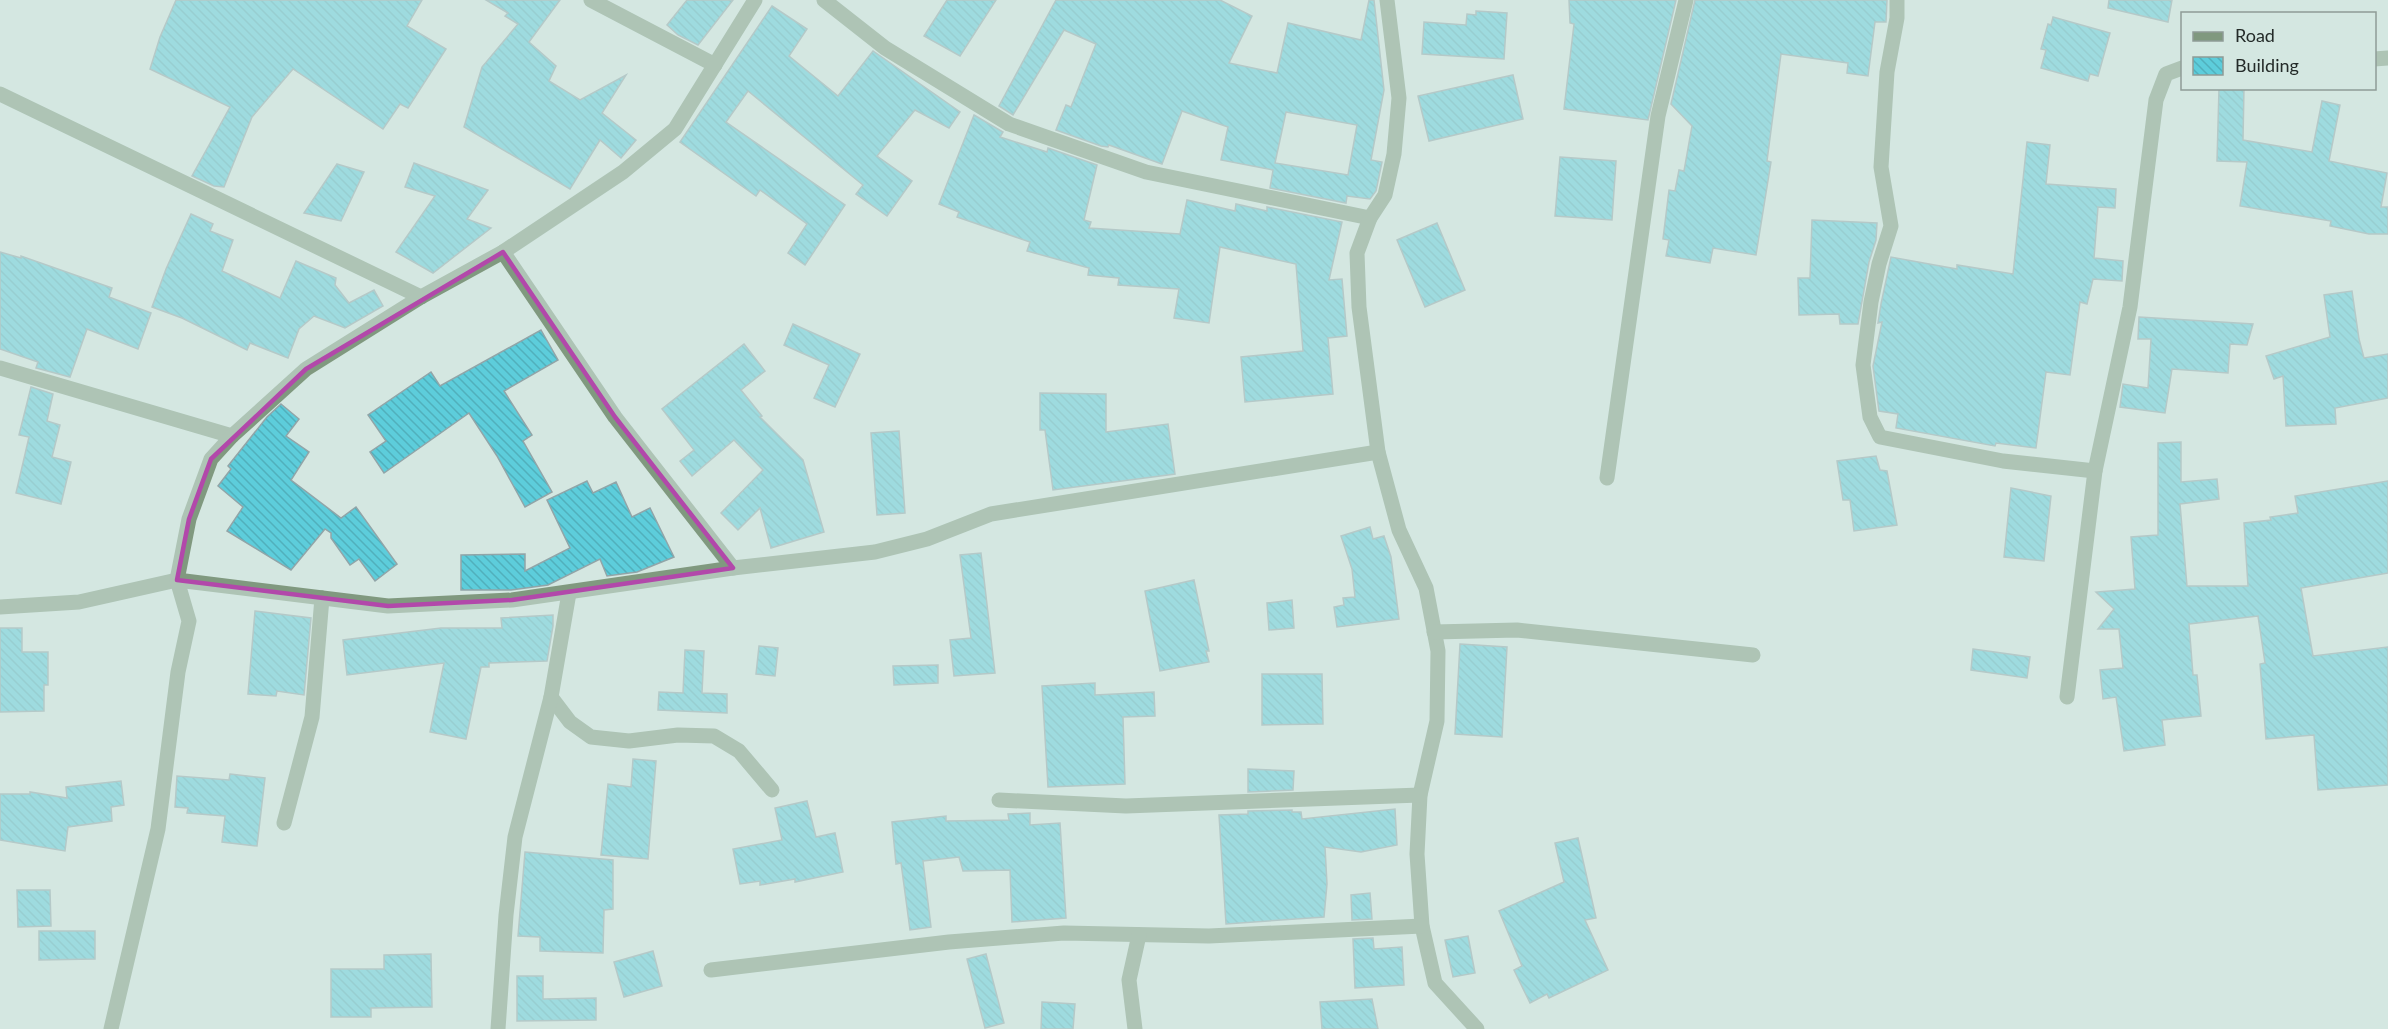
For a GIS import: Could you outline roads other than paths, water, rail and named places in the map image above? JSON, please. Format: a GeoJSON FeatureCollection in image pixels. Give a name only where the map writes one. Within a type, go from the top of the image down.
{"type":"FeatureCollection","features":[{"type":"Feature","properties":{"kind":"street"},"geometry":{"type":"LineString","coordinates":[[591,0],[715,65]]}},
{"type":"Feature","properties":{"kind":"street"},"geometry":{"type":"LineString","coordinates":[[111,1029],[158,829],[178,672],[189,621],[177,580],[189,519],[211,459],[232,436],[306,369],[420,297],[503,252],[623,172],[675,129],[755,0]]}},
{"type":"Feature","properties":{"kind":"street"},"geometry":{"type":"LineString","coordinates":[[824,0],[885,48],[1009,124],[1146,172],[1370,218]]}},
{"type":"Feature","properties":{"kind":"street"},"geometry":{"type":"LineString","coordinates":[[1387,0],[1399,98],[1394,154],[1385,195],[1370,218],[1358,253],[1359,307],[1378,452],[1399,530],[1426,588],[1438,651],[1437,721],[1420,795],[1417,854],[1422,926],[1435,982],[1477,1029]]}},
{"type":"Feature","properties":{"kind":"street"},"geometry":{"type":"LineString","coordinates":[[1606,478],[1658,116],[1686,0]]}},
{"type":"Feature","properties":{"kind":"street"},"geometry":{"type":"LineString","coordinates":[[1897,0],[1897,18],[1887,72],[1881,167],[1891,226],[1879,264],[1871,302],[1863,365],[1870,417],[1880,437],[2003,461],[2095,471]]}},
{"type":"Feature","properties":{"kind":"street"},"geometry":{"type":"LineString","coordinates":[[2067,697],[2095,471],[2130,307],[2156,100],[2166,74],[2181,68]]}},
{"type":"Feature","properties":{"kind":"street"},"geometry":{"type":"LineString","coordinates":[[0,94],[420,297]]}},
{"type":"Feature","properties":{"kind":"street"},"geometry":{"type":"LineString","coordinates":[[503,252],[615,417],[733,568]]}},
{"type":"Feature","properties":{"kind":"street"},"geometry":{"type":"LineString","coordinates":[[0,368],[232,436]]}},
{"type":"Feature","properties":{"kind":"street"},"geometry":{"type":"LineString","coordinates":[[0,607],[79,602],[177,580],[388,606],[512,600],[733,568],[875,552],[927,539],[991,514],[1378,452]]}},
{"type":"Feature","properties":{"kind":"street"},"geometry":{"type":"LineString","coordinates":[[498,1029],[506,915],[515,837],[551,697],[569,593]]}},
{"type":"Feature","properties":{"kind":"street"},"geometry":{"type":"LineString","coordinates":[[284,823],[312,717],[322,598]]}},
{"type":"Feature","properties":{"kind":"street"},"geometry":{"type":"LineString","coordinates":[[1434,632],[1517,630],[1753,655]]}},
{"type":"Feature","properties":{"kind":"street"},"geometry":{"type":"LineString","coordinates":[[551,697],[570,722],[591,737],[629,741],[678,735],[714,736],[739,751],[772,790]]}},
{"type":"Feature","properties":{"kind":"street"},"geometry":{"type":"LineString","coordinates":[[999,800],[1126,806],[1420,795]]}},
{"type":"Feature","properties":{"kind":"street"},"geometry":{"type":"LineString","coordinates":[[711,970],[950,942],[1064,933],[1209,936],[1422,926]]}},
{"type":"Feature","properties":{"kind":"street"},"geometry":{"type":"LineString","coordinates":[[1136,1029],[1129,980],[1139,935]]}}]}
